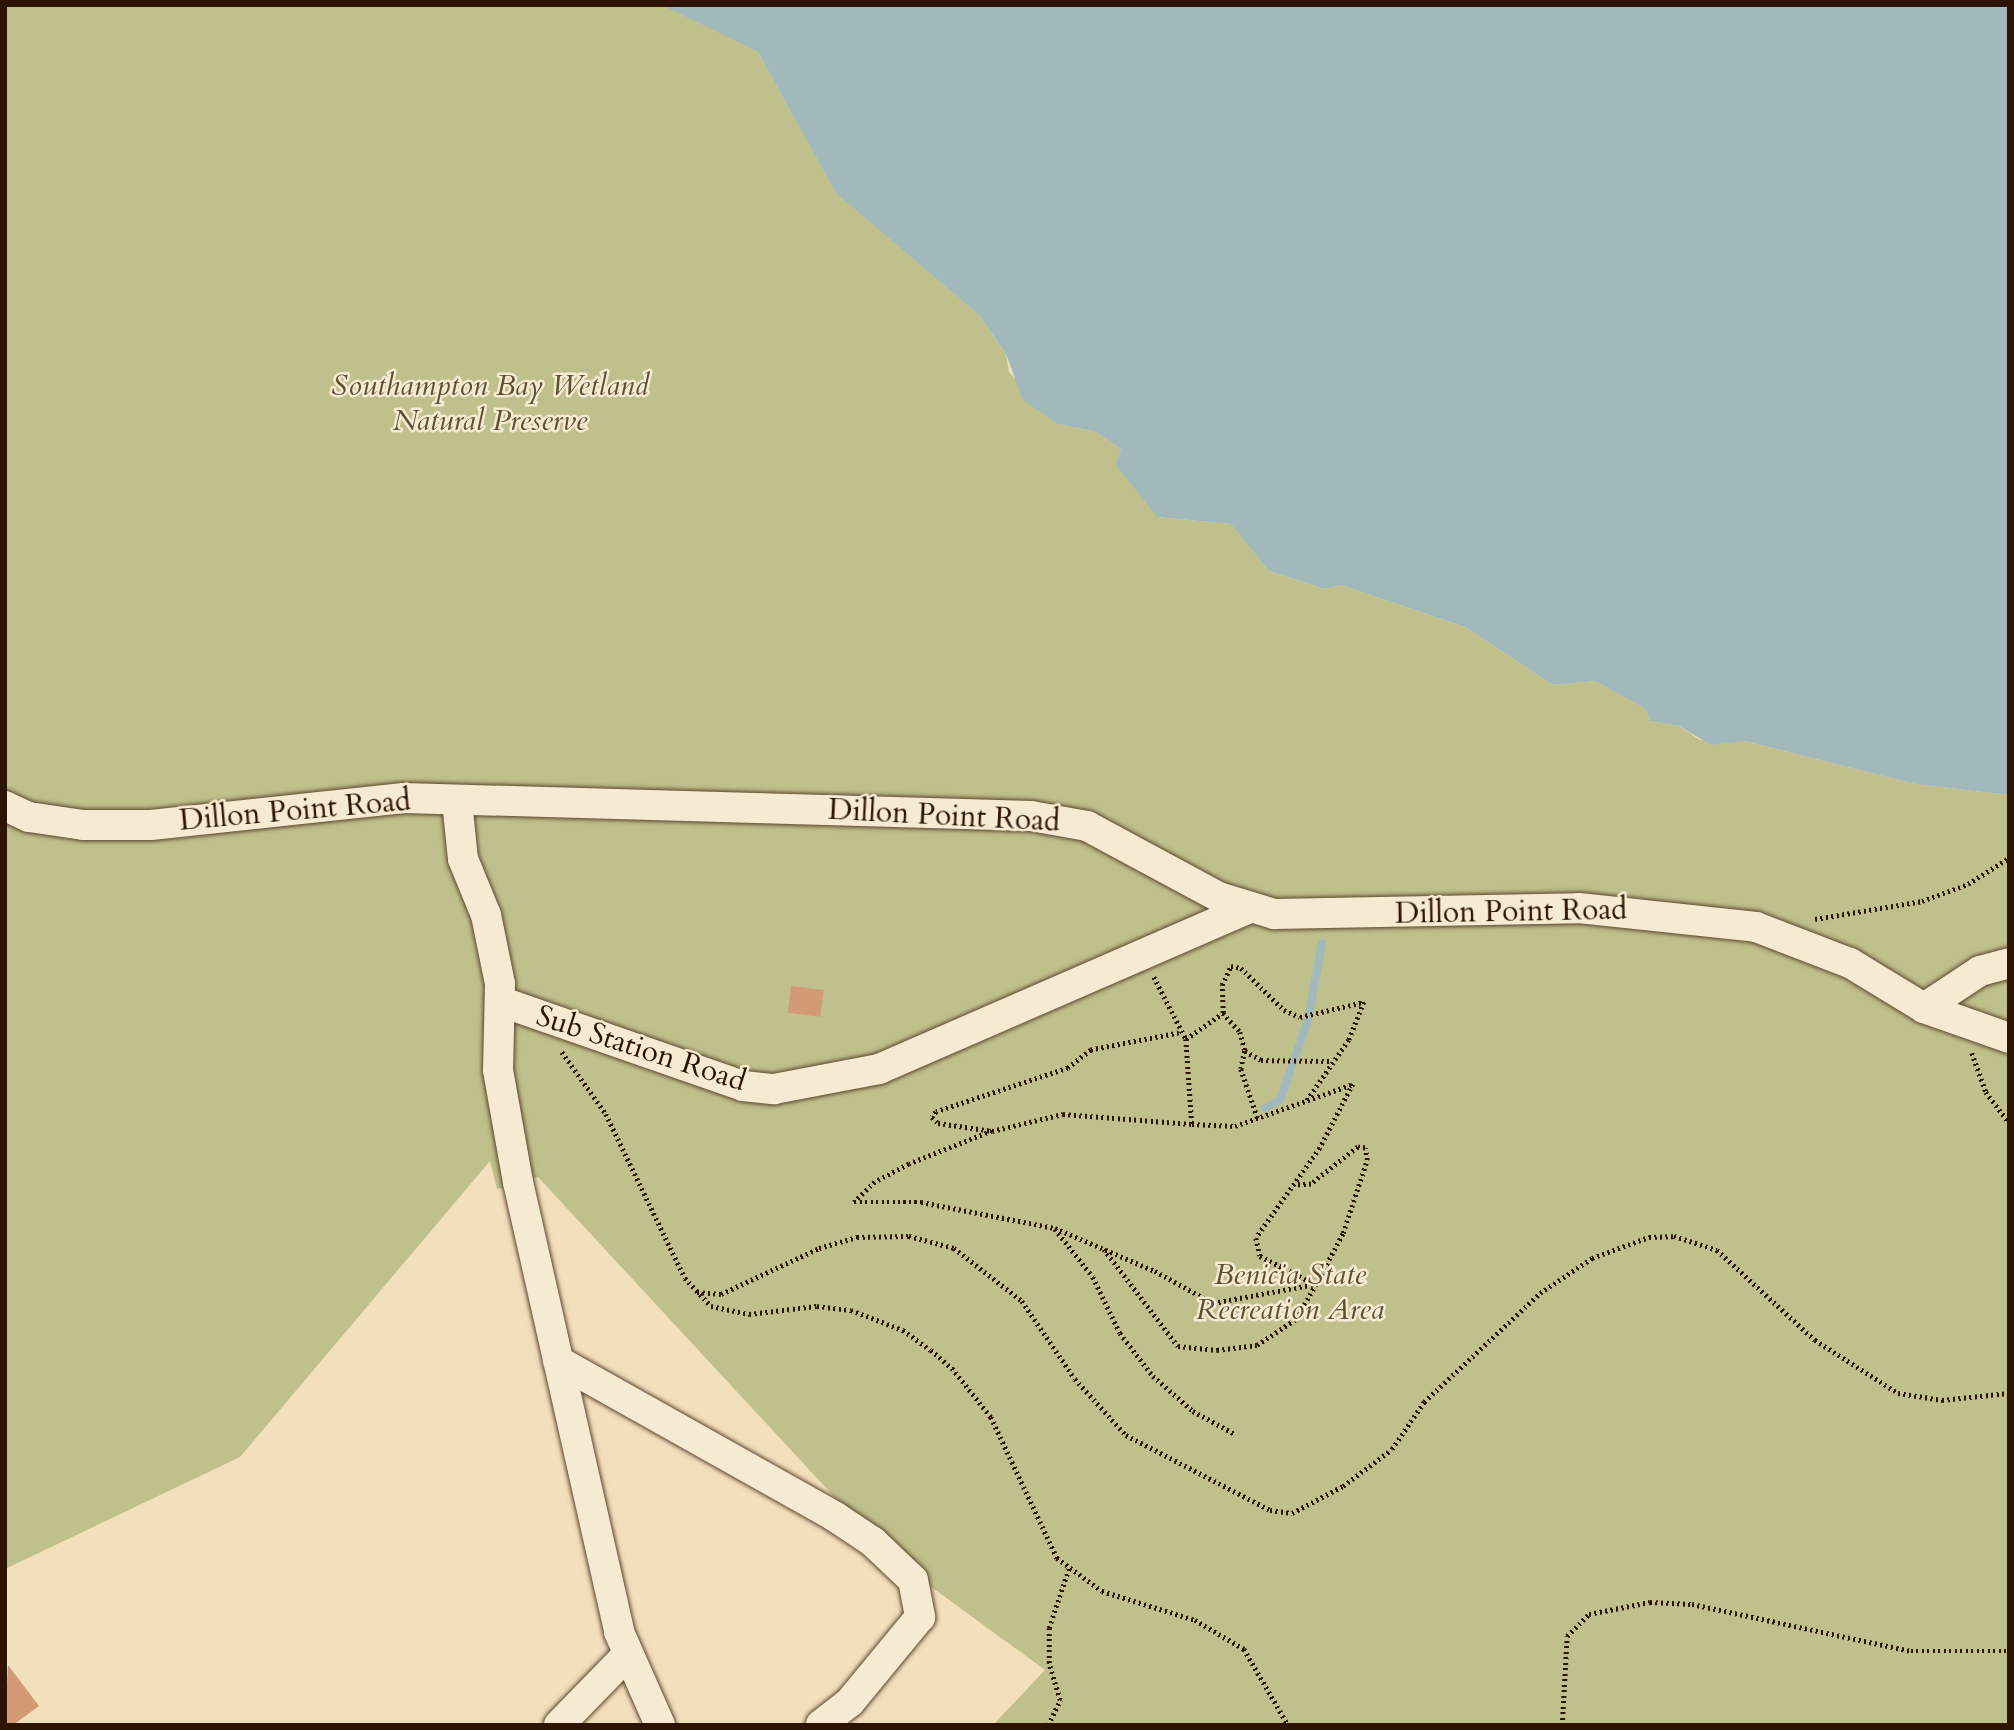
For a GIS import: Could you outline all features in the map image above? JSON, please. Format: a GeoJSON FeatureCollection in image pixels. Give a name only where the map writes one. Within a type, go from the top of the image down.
{"type":"FeatureCollection","features":[{"type":"Feature","properties":{"kind":"street","name":"Dillon Point Road"},"geometry":{"type":"LineString","coordinates":[[5,806],[29,817],[124,825],[349,800],[1031,816],[1087,826],[1247,909],[1288,914],[1579,908],[1698,917],[1756,927],[1819,950],[1924,1008],[1970,1027],[2009,1038]]}},
{"type":"Feature","properties":{"kind":"street","name":"Sub Station Road"},"geometry":{"type":"LineString","coordinates":[[457,801],[463,859],[486,915],[502,1002],[537,1017],[743,1087],[774,1089],[879,1069],[1145,957],[1247,909]]}},
{"type":"Feature","properties":{"kind":"street"},"geometry":{"type":"LineString","coordinates":[[1924,1008],[1980,971],[2009,963]]}},
{"type":"Feature","properties":{"kind":"street"},"geometry":{"type":"LineString","coordinates":[[502,1002],[498,1070],[558,1361],[626,1656],[652,1698],[660,1725]]}},
{"type":"Feature","properties":{"kind":"street"},"geometry":{"type":"LineString","coordinates":[[558,1361],[834,1516],[873,1542],[913,1580],[920,1617],[850,1702],[821,1725]]}},
{"type":"Feature","properties":{"kind":"street"},"geometry":{"type":"LineString","coordinates":[[559,1725],[626,1656]]}},
{"type":"Feature","properties":{"kind":"path"},"geometry":{"type":"LineString","coordinates":[[1807,920],[1922,901],[1968,884],[2009,859]]}},
{"type":"Feature","properties":{"kind":"path"},"geometry":{"type":"LineString","coordinates":[[1145,957],[1179,1034],[1186,1039]]}},
{"type":"Feature","properties":{"kind":"path"},"geometry":{"type":"LineString","coordinates":[[1258,1119],[1241,1069],[1245,1051],[1240,1032],[1223,1013],[1222,985],[1231,966],[1237,966],[1284,1010],[1300,1017],[1364,1002],[1349,1040],[1331,1062],[1306,1103]]}},
{"type":"Feature","properties":{"kind":"path"},"geometry":{"type":"LineString","coordinates":[[1186,1039],[1223,1013]]}},
{"type":"Feature","properties":{"kind":"path"},"geometry":{"type":"LineString","coordinates":[[537,1017],[606,1114],[697,1292],[724,1312],[817,1306],[851,1310],[922,1343],[952,1368],[990,1417],[1045,1540],[1069,1568],[1101,1591],[1195,1620],[1244,1649],[1288,1725]]}},
{"type":"Feature","properties":{"kind":"path"},"geometry":{"type":"LineString","coordinates":[[1970,1027],[1977,1072],[2009,1123]]}},
{"type":"Feature","properties":{"kind":"path"},"geometry":{"type":"LineString","coordinates":[[992,1131],[938,1123],[932,1117],[1068,1068],[1091,1050],[1179,1034]]}},
{"type":"Feature","properties":{"kind":"path"},"geometry":{"type":"LineString","coordinates":[[1186,1039],[1192,1124]]}},
{"type":"Feature","properties":{"kind":"path"},"geometry":{"type":"LineString","coordinates":[[1245,1051],[1261,1060],[1331,1062]]}},
{"type":"Feature","properties":{"kind":"path"},"geometry":{"type":"LineString","coordinates":[[1353,1084],[1295,1185],[1260,1228],[1257,1247],[1273,1265],[1316,1284],[1213,1303],[1103,1248],[1055,1228],[921,1202],[855,1202],[875,1182],[909,1164],[992,1131],[1063,1114],[1235,1126],[1306,1103],[1353,1084]]}},
{"type":"Feature","properties":{"kind":"path"},"geometry":{"type":"LineString","coordinates":[[1103,1248],[1159,1328],[1178,1346],[1196,1350],[1267,1341],[1296,1319],[1343,1233],[1367,1160],[1365,1148],[1358,1147],[1311,1184],[1295,1185]]}},
{"type":"Feature","properties":{"kind":"path"},"geometry":{"type":"LineString","coordinates":[[1055,1228],[1093,1277],[1120,1333],[1153,1376],[1193,1412],[1234,1434]]}},
{"type":"Feature","properties":{"kind":"path"},"geometry":{"type":"LineString","coordinates":[[697,1292],[721,1294],[820,1248],[857,1237],[909,1236],[954,1248],[1021,1301],[1075,1379],[1126,1435],[1270,1510],[1292,1513],[1343,1486],[1392,1449],[1424,1402],[1540,1293],[1592,1258],[1649,1237],[1674,1236],[1717,1250],[1815,1340],[1898,1393],[1942,1401],[2009,1394]]}},
{"type":"Feature","properties":{"kind":"path"},"geometry":{"type":"LineString","coordinates":[[1048,1725],[1060,1700],[1049,1663],[1049,1628],[1069,1568]]}},
{"type":"Feature","properties":{"kind":"path"},"geometry":{"type":"LineString","coordinates":[[1562,1725],[1567,1636],[1588,1614],[1650,1602],[1692,1604],[1910,1651],[2009,1651]]}},
{"type":"Feature","properties":{"kind":"green space"},"geometry":{"type":"Polygon","coordinates":[[[5,5],[662,5],[698,19],[758,52],[836,192],[980,316],[1006,354],[1009,372],[1058,424],[1096,432],[1121,449],[1157,517],[1232,524],[1269,571],[1324,589],[1341,585],[1465,627],[1553,685],[1595,681],[1647,709],[1650,721],[1679,726],[1700,740],[1744,741],[1915,784],[2009,795],[2009,1725],[993,1725],[1045,1670],[889,1556],[538,1177],[497,1189],[490,1161],[240,1457],[5,1569],[5,5]]]}},
{"type":"Feature","properties":{"kind":"water"},"geometry":{"type":"Polygon","coordinates":[[[662,5],[2009,5],[2009,795],[1915,784],[1744,741],[1711,745],[1679,726],[1650,721],[1646,709],[1595,681],[1553,685],[1465,627],[1341,585],[1324,589],[1269,571],[1231,524],[1157,517],[1116,465],[1121,449],[1096,432],[1058,424],[1023,400],[1006,354],[980,316],[836,193],[758,52],[662,5]]]}},
{"type":"Feature","properties":{"kind":"building"},"geometry":{"type":"Polygon","coordinates":[[[791,986],[824,990],[820,1017],[788,1013],[791,986]]]}},
{"type":"Feature","properties":{"kind":"building"},"geometry":{"type":"Polygon","coordinates":[[[8,1665],[39,1706],[13,1725],[5,1725],[8,1665]]]}},
{"type":"Feature","properties":{"kind":"waterway"},"geometry":{"type":"LineString","coordinates":[[1265,1108],[1280,1100],[1308,1020],[1322,943]]}},
{"type":"Feature","properties":{"kind":"park label","name":"Southampton Bay Wetland Natural Preserve"},"geometry":{"type":"Point","coordinates":[490,403]}},
{"type":"Feature","properties":{"kind":"park label","name":"Benicia State Recreation Area"},"geometry":{"type":"Point","coordinates":[1290,1292]}}]}
